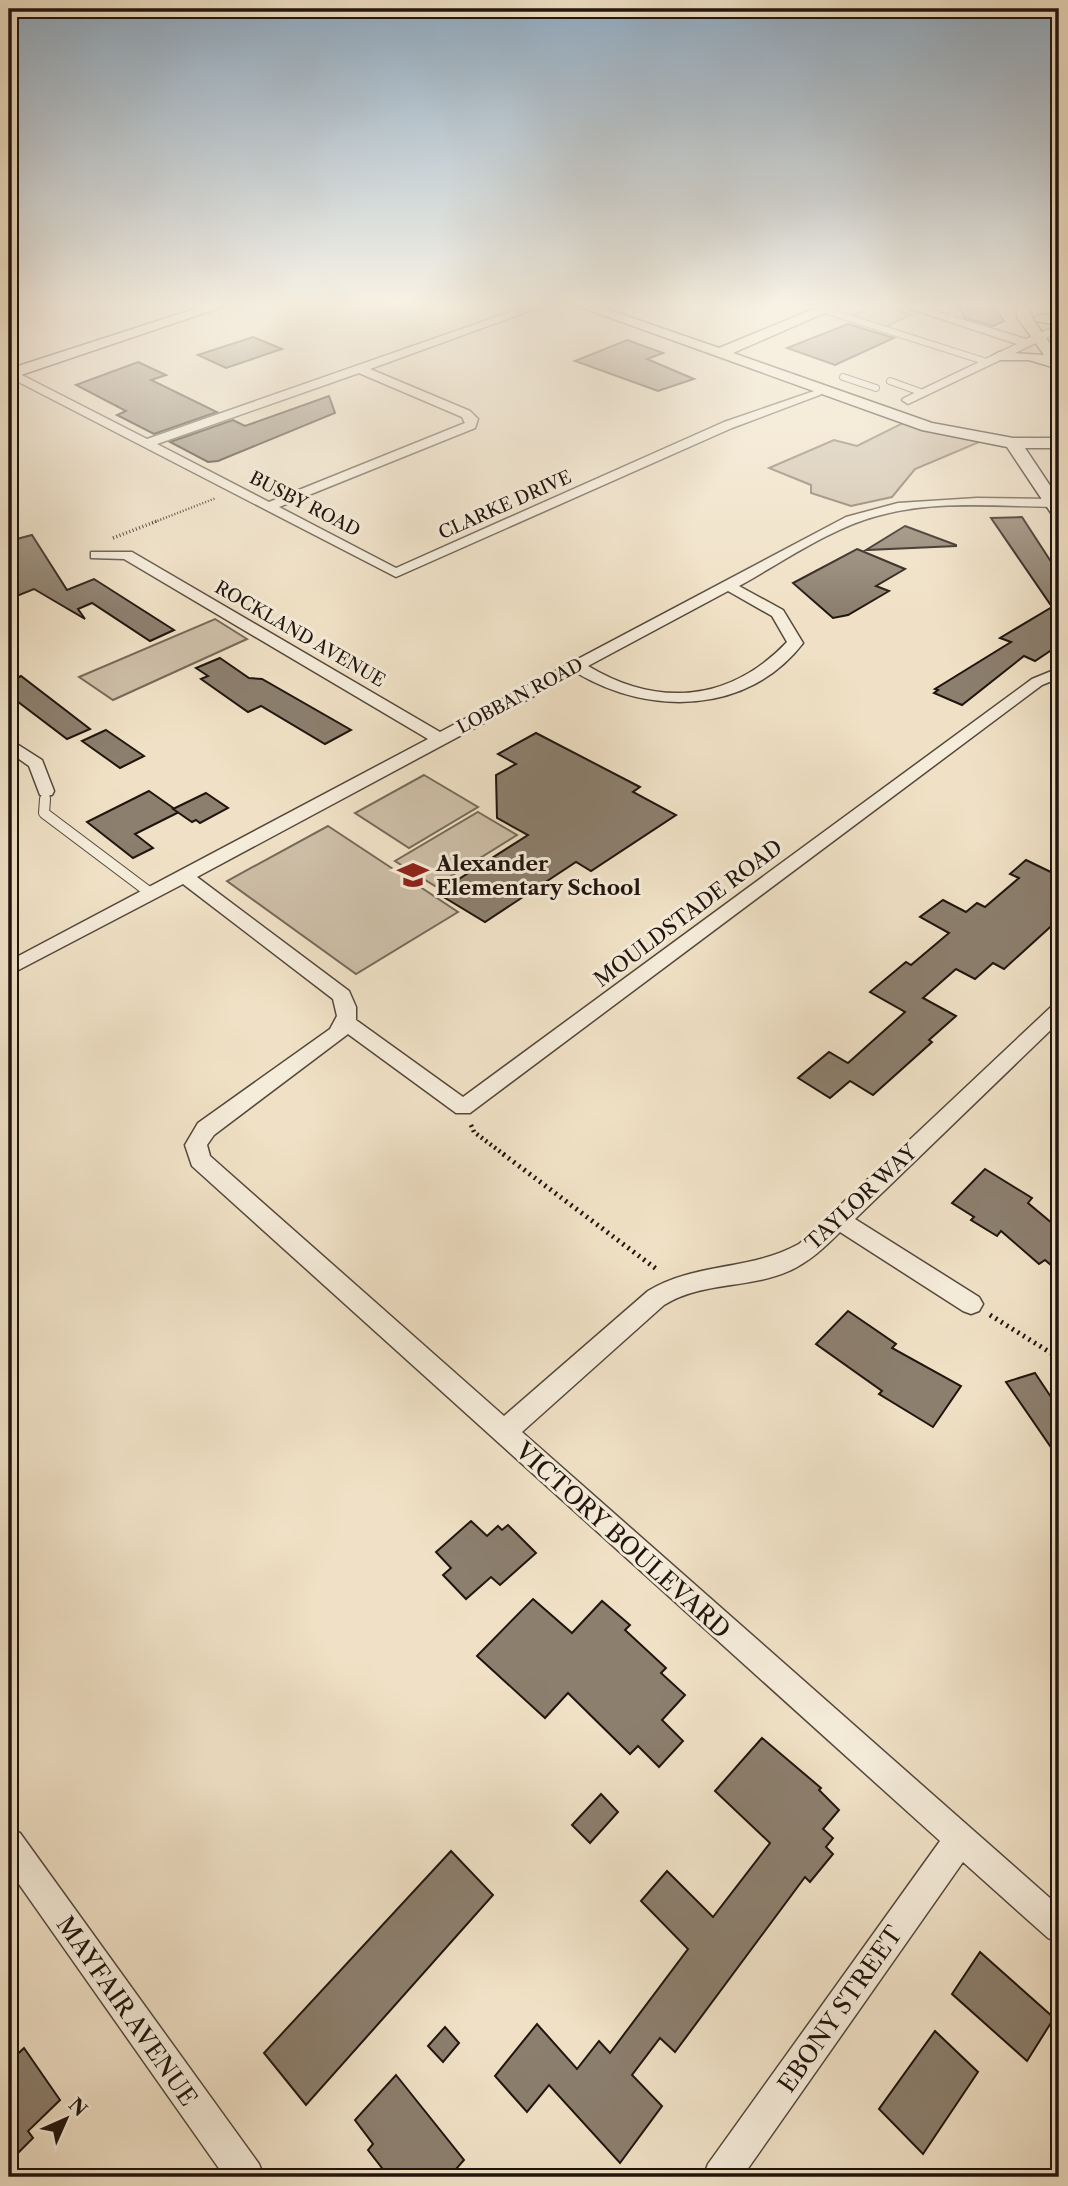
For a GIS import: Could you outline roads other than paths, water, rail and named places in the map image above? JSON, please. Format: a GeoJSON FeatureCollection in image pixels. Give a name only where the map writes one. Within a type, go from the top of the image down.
{"type":"FeatureCollection","features":[{"type":"Feature","properties":{"kind":"street","name":"BUSBY ROAD"},"geometry":{"type":"LineString","coordinates":[[73,406],[396,573]]}},
{"type":"Feature","properties":{"kind":"street"},"geometry":{"type":"LineString","coordinates":[[146,444],[254,406]]}},
{"type":"Feature","properties":{"kind":"street"},"geometry":{"type":"LineString","coordinates":[[268,507],[471,425],[472,419],[466,414],[447,406]]}},
{"type":"Feature","properties":{"kind":"street","name":"CLARKE DRIVE"},"geometry":{"type":"LineString","coordinates":[[396,573],[729,425],[782,406]]}},
{"type":"Feature","properties":{"kind":"street"},"geometry":{"type":"LineString","coordinates":[[867,406],[928,427],[1013,443],[1059,443]]}},
{"type":"Feature","properties":{"kind":"street"},"geometry":{"type":"LineString","coordinates":[[1013,443],[1056,508]]}},
{"type":"Feature","properties":{"kind":"street","name":"LOBBAN ROAD"},"geometry":{"type":"LineString","coordinates":[[9,969],[149,892],[869,512],[927,505],[1056,508]]}},
{"type":"Feature","properties":{"kind":"street","name":"ROCKLAND AVENUE"},"geometry":{"type":"LineString","coordinates":[[102,555],[120,561],[139,562],[440,739]]}},
{"type":"Feature","properties":{"kind":"street"},"geometry":{"type":"LineString","coordinates":[[576,666],[619,689],[670,699],[712,696],[742,685],[778,664],[795,643],[789,623],[776,611],[728,586]]}},
{"type":"Feature","properties":{"kind":"street","name":"MOULDSTADE ROAD"},"geometry":{"type":"LineString","coordinates":[[346,1023],[463,1108],[1037,682],[1059,673]]}},
{"type":"Feature","properties":{"kind":"street"},"geometry":{"type":"LineString","coordinates":[[9,744],[36,764],[46,791]]}},
{"type":"Feature","properties":{"kind":"street"},"geometry":{"type":"LineString","coordinates":[[183,875],[342,996],[348,1010],[346,1023]]}},
{"type":"Feature","properties":{"kind":"street","name":"TAYLOR WAY"},"geometry":{"type":"LineString","coordinates":[[503,1433],[656,1298],[677,1285],[780,1265],[807,1250],[1059,1011]]}},
{"type":"Feature","properties":{"kind":"street","name":"VICTORY BOULEVARD"},"geometry":{"type":"LineString","coordinates":[[346,1023],[337,1034],[188,1145],[200,1160],[503,1433],[1059,1927]]}},
{"type":"Feature","properties":{"kind":"street"},"geometry":{"type":"LineString","coordinates":[[839,1220],[971,1304]]}},
{"type":"Feature","properties":{"kind":"street","name":"EBONY STREET"},"geometry":{"type":"LineString","coordinates":[[721,2177],[959,1840]]}},
{"type":"Feature","properties":{"kind":"street","name":"MAYFAIR AVENUE"},"geometry":{"type":"LineString","coordinates":[[9,1844],[246,2177]]}},
{"type":"Feature","properties":{"kind":"lane"},"geometry":{"type":"LineString","coordinates":[[46,791],[44,813],[149,892]]}},
{"type":"Feature","properties":{"kind":"place","name":"Alexander Elementary School"},"geometry":{"type":"Point","coordinates":[413,875]}}]}
